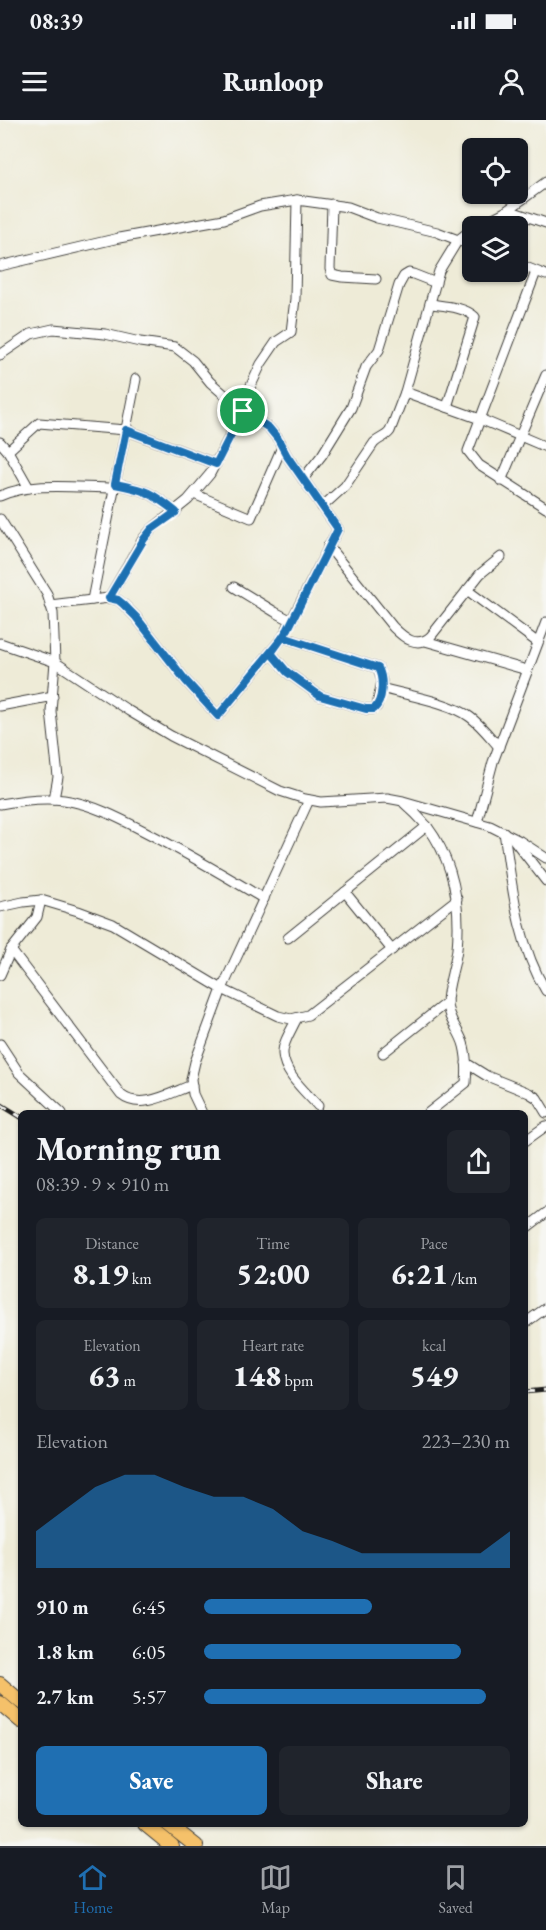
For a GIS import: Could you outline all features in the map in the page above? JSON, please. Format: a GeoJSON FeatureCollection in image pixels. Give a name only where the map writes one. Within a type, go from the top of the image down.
{"type":"FeatureCollection","features":[{"type":"Feature","properties":{"kind":"highway"},"geometry":{"type":"LineString","coordinates":[[0,1684],[18,1699]]}},
{"type":"Feature","properties":{"kind":"highway"},"geometry":{"type":"LineString","coordinates":[[0,1703],[18,1718]]}},
{"type":"Feature","properties":{"kind":"highway"},"geometry":{"type":"LineString","coordinates":[[149,1827],[172,1846]]}},
{"type":"Feature","properties":{"kind":"highway"},"geometry":{"type":"LineString","coordinates":[[172,1827],[196,1846]]}},
{"type":"Feature","properties":{"kind":"street"},"geometry":{"type":"LineString","coordinates":[[497,216],[546,182]]}},
{"type":"Feature","properties":{"kind":"street"},"geometry":{"type":"LineString","coordinates":[[109,598],[152,529],[176,512],[210,474],[243,411],[248,392],[261,364],[276,342],[291,332],[295,299],[297,200]]}},
{"type":"Feature","properties":{"kind":"street"},"geometry":{"type":"LineString","coordinates":[[0,266],[119,238],[224,219],[260,206],[297,200],[348,207],[377,218],[437,232],[462,242]]}},
{"type":"Feature","properties":{"kind":"street"},"geometry":{"type":"LineString","coordinates":[[332,204],[330,269],[332,275],[376,279]]}},
{"type":"Feature","properties":{"kind":"street"},"geometry":{"type":"LineString","coordinates":[[508,210],[546,224]]}},
{"type":"Feature","properties":{"kind":"street"},"geometry":{"type":"LineString","coordinates":[[322,507],[345,486],[374,443],[387,435],[405,392],[439,271],[462,237]]}},
{"type":"Feature","properties":{"kind":"street"},"geometry":{"type":"LineString","coordinates":[[528,268],[546,275]]}},
{"type":"Feature","properties":{"kind":"street"},"geometry":{"type":"LineString","coordinates":[[536,272],[468,451],[479,465],[546,508]]}},
{"type":"Feature","properties":{"kind":"street"},"geometry":{"type":"LineString","coordinates":[[303,479],[322,455],[351,408],[363,373],[380,350],[399,285],[404,276],[409,273],[436,283]]}},
{"type":"Feature","properties":{"kind":"street"},"geometry":{"type":"LineString","coordinates":[[431,304],[463,310],[475,317],[447,407]]}},
{"type":"Feature","properties":{"kind":"street"},"geometry":{"type":"LineString","coordinates":[[0,355],[31,334],[53,329],[105,334],[175,347],[193,361],[210,382],[243,411],[269,428],[338,529],[283,637],[218,716],[186,681],[136,617],[118,600],[109,598],[50,605]]}},
{"type":"Feature","properties":{"kind":"street"},"geometry":{"type":"LineString","coordinates":[[501,481],[546,375]]}},
{"type":"Feature","properties":{"kind":"street"},"geometry":{"type":"LineString","coordinates":[[92,600],[136,379]]}},
{"type":"Feature","properties":{"kind":"street"},"geometry":{"type":"LineString","coordinates":[[405,392],[480,419],[546,447]]}},
{"type":"Feature","properties":{"kind":"street"},"geometry":{"type":"LineString","coordinates":[[8,451],[39,423],[126,430],[216,464]]}},
{"type":"Feature","properties":{"kind":"street"},"geometry":{"type":"LineString","coordinates":[[0,442],[8,451],[29,488]]}},
{"type":"Feature","properties":{"kind":"street"},"geometry":{"type":"LineString","coordinates":[[194,494],[251,518],[282,447]]}},
{"type":"Feature","properties":{"kind":"street"},"geometry":{"type":"LineString","coordinates":[[0,496],[14,490],[29,488],[115,486],[144,490],[176,512]]}},
{"type":"Feature","properties":{"kind":"street"},"geometry":{"type":"LineString","coordinates":[[0,519],[47,594],[53,613],[55,662],[51,711],[58,759],[54,799]]}},
{"type":"Feature","properties":{"kind":"street"},"geometry":{"type":"LineString","coordinates":[[328,546],[402,636],[411,641],[425,641],[527,670]]}},
{"type":"Feature","properties":{"kind":"street"},"geometry":{"type":"LineString","coordinates":[[425,641],[480,574],[501,557]]}},
{"type":"Feature","properties":{"kind":"street"},"geometry":{"type":"LineString","coordinates":[[234,587],[292,621]]}},
{"type":"Feature","properties":{"kind":"street"},"geometry":{"type":"LineString","coordinates":[[467,590],[537,642]]}},
{"type":"Feature","properties":{"kind":"street"},"geometry":{"type":"LineString","coordinates":[[477,822],[499,747],[546,622]]}},
{"type":"Feature","properties":{"kind":"street"},"geometry":{"type":"LineString","coordinates":[[271,653],[287,672],[320,696],[366,709],[374,709],[379,702],[382,681],[378,668],[283,637]]}},
{"type":"Feature","properties":{"kind":"street"},"geometry":{"type":"LineString","coordinates":[[0,643],[55,662],[171,736],[280,791],[321,802],[387,798],[403,801],[477,822],[507,834],[546,858]]}},
{"type":"Feature","properties":{"kind":"street"},"geometry":{"type":"LineString","coordinates":[[381,688],[448,706],[468,715],[499,747]]}},
{"type":"Feature","properties":{"kind":"street"},"geometry":{"type":"LineString","coordinates":[[0,706],[53,696]]}},
{"type":"Feature","properties":{"kind":"street"},"geometry":{"type":"LineString","coordinates":[[0,804],[27,799],[54,799],[78,802],[96,808],[187,853],[264,898]]}},
{"type":"Feature","properties":{"kind":"street"},"geometry":{"type":"LineString","coordinates":[[201,1110],[193,1094],[191,1079],[195,1062],[222,988],[309,800]]}},
{"type":"Feature","properties":{"kind":"street"},"geometry":{"type":"LineString","coordinates":[[403,801],[427,826],[445,857],[455,884],[457,899],[457,948],[447,1002],[452,1020],[464,1046],[466,1083],[432,1110]]}},
{"type":"Feature","properties":{"kind":"street"},"geometry":{"type":"LineString","coordinates":[[288,938],[427,826]]}},
{"type":"Feature","properties":{"kind":"street"},"geometry":{"type":"LineString","coordinates":[[507,834],[546,881]]}},
{"type":"Feature","properties":{"kind":"street"},"geometry":{"type":"LineString","coordinates":[[507,834],[513,893],[521,931],[537,975],[546,991]]}},
{"type":"Feature","properties":{"kind":"street"},"geometry":{"type":"LineString","coordinates":[[345,892],[392,950]]}},
{"type":"Feature","properties":{"kind":"street"},"geometry":{"type":"LineString","coordinates":[[0,907],[41,900],[113,924],[222,988],[278,1016],[291,1019],[308,1015],[457,899]]}},
{"type":"Feature","properties":{"kind":"street"},"geometry":{"type":"LineString","coordinates":[[0,975],[11,950],[38,917],[41,900]]}},
{"type":"Feature","properties":{"kind":"street"},"geometry":{"type":"LineString","coordinates":[[11,950],[121,1095],[128,1100],[146,1101],[192,1086]]}},
{"type":"Feature","properties":{"kind":"street"},"geometry":{"type":"LineString","coordinates":[[383,1053],[447,1002]]}},
{"type":"Feature","properties":{"kind":"street"},"geometry":{"type":"LineString","coordinates":[[297,1018],[286,1041],[283,1053],[285,1064],[295,1080],[318,1106]]}},
{"type":"Feature","properties":{"kind":"street"},"geometry":{"type":"LineString","coordinates":[[0,1044],[19,1073],[59,1110]]}},
{"type":"Feature","properties":{"kind":"street"},"geometry":{"type":"LineString","coordinates":[[466,1063],[487,1076],[529,1093],[537,1098],[546,1113]]}},
{"type":"Feature","properties":{"kind":"street"},"geometry":{"type":"LineString","coordinates":[[528,1139],[546,1126]]}},
{"type":"Feature","properties":{"kind":"street"},"geometry":{"type":"LineString","coordinates":[[528,1227],[546,1213]]}},
{"type":"Feature","properties":{"kind":"street"},"geometry":{"type":"LineString","coordinates":[[528,1321],[546,1308]]}},
{"type":"Feature","properties":{"kind":"railway"},"geometry":{"type":"LineString","coordinates":[[0,1104],[18,1115]]}},
{"type":"Feature","properties":{"kind":"railway"},"geometry":{"type":"LineString","coordinates":[[528,1392],[546,1390]]}},
{"type":"Feature","properties":{"kind":"route"},"geometry":{"type":"LineString","coordinates":[[243,411],[216,464],[126,430],[115,484],[144,490],[176,512],[152,529],[144,539],[109,598],[118,600],[136,617],[186,681],[218,716],[283,637],[378,668],[382,681],[379,702],[374,709],[366,709],[320,696],[287,672],[271,653],[279,644],[283,637],[288,629],[338,529],[287,456],[278,439],[269,428],[243,411]]}}]}
